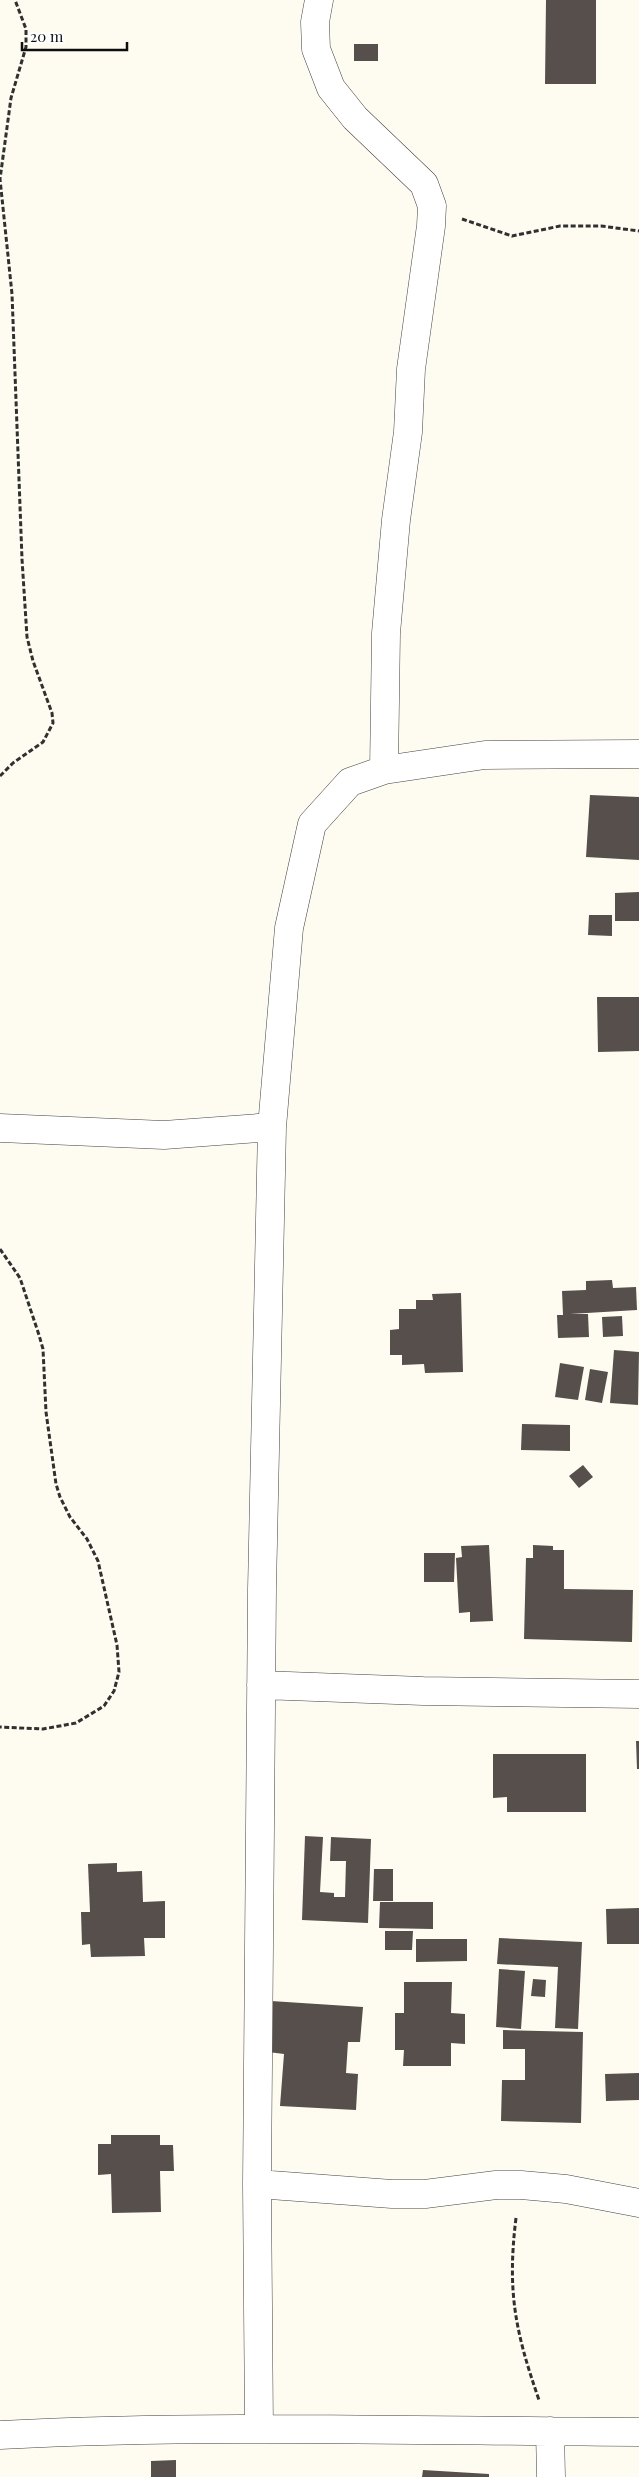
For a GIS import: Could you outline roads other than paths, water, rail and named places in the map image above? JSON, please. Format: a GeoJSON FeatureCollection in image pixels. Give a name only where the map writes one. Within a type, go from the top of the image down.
{"type":"FeatureCollection","features":[{"type":"Feature","properties":{"kind":"street"},"geometry":{"type":"LineString","coordinates":[[319,0],[315,22],[316,49],[331,88],[356,118],[424,184],[432,206],[431,226],[411,369],[408,432],[396,520],[386,633],[384,770]]}},
{"type":"Feature","properties":{"kind":"street"},"geometry":{"type":"LineString","coordinates":[[259,2428],[257,2184],[261,1685],[272,1127],[289,928],[312,824],[350,782],[384,770],[485,754],[639,754]]}},
{"type":"Feature","properties":{"kind":"street"},"geometry":{"type":"LineString","coordinates":[[0,1128],[164,1135],[272,1127]]}},
{"type":"Feature","properties":{"kind":"street"},"geometry":{"type":"LineString","coordinates":[[261,1685],[423,1691],[639,1694]]}},
{"type":"Feature","properties":{"kind":"street"},"geometry":{"type":"LineString","coordinates":[[257,2184],[392,2194],[425,2194],[496,2185],[521,2185],[566,2189],[639,2203]]}},
{"type":"Feature","properties":{"kind":"street"},"geometry":{"type":"LineString","coordinates":[[0,2434],[259,2428],[639,2432]]}},
{"type":"Feature","properties":{"kind":"street"},"geometry":{"type":"LineString","coordinates":[[550,2432],[550,2477]]}}]}
